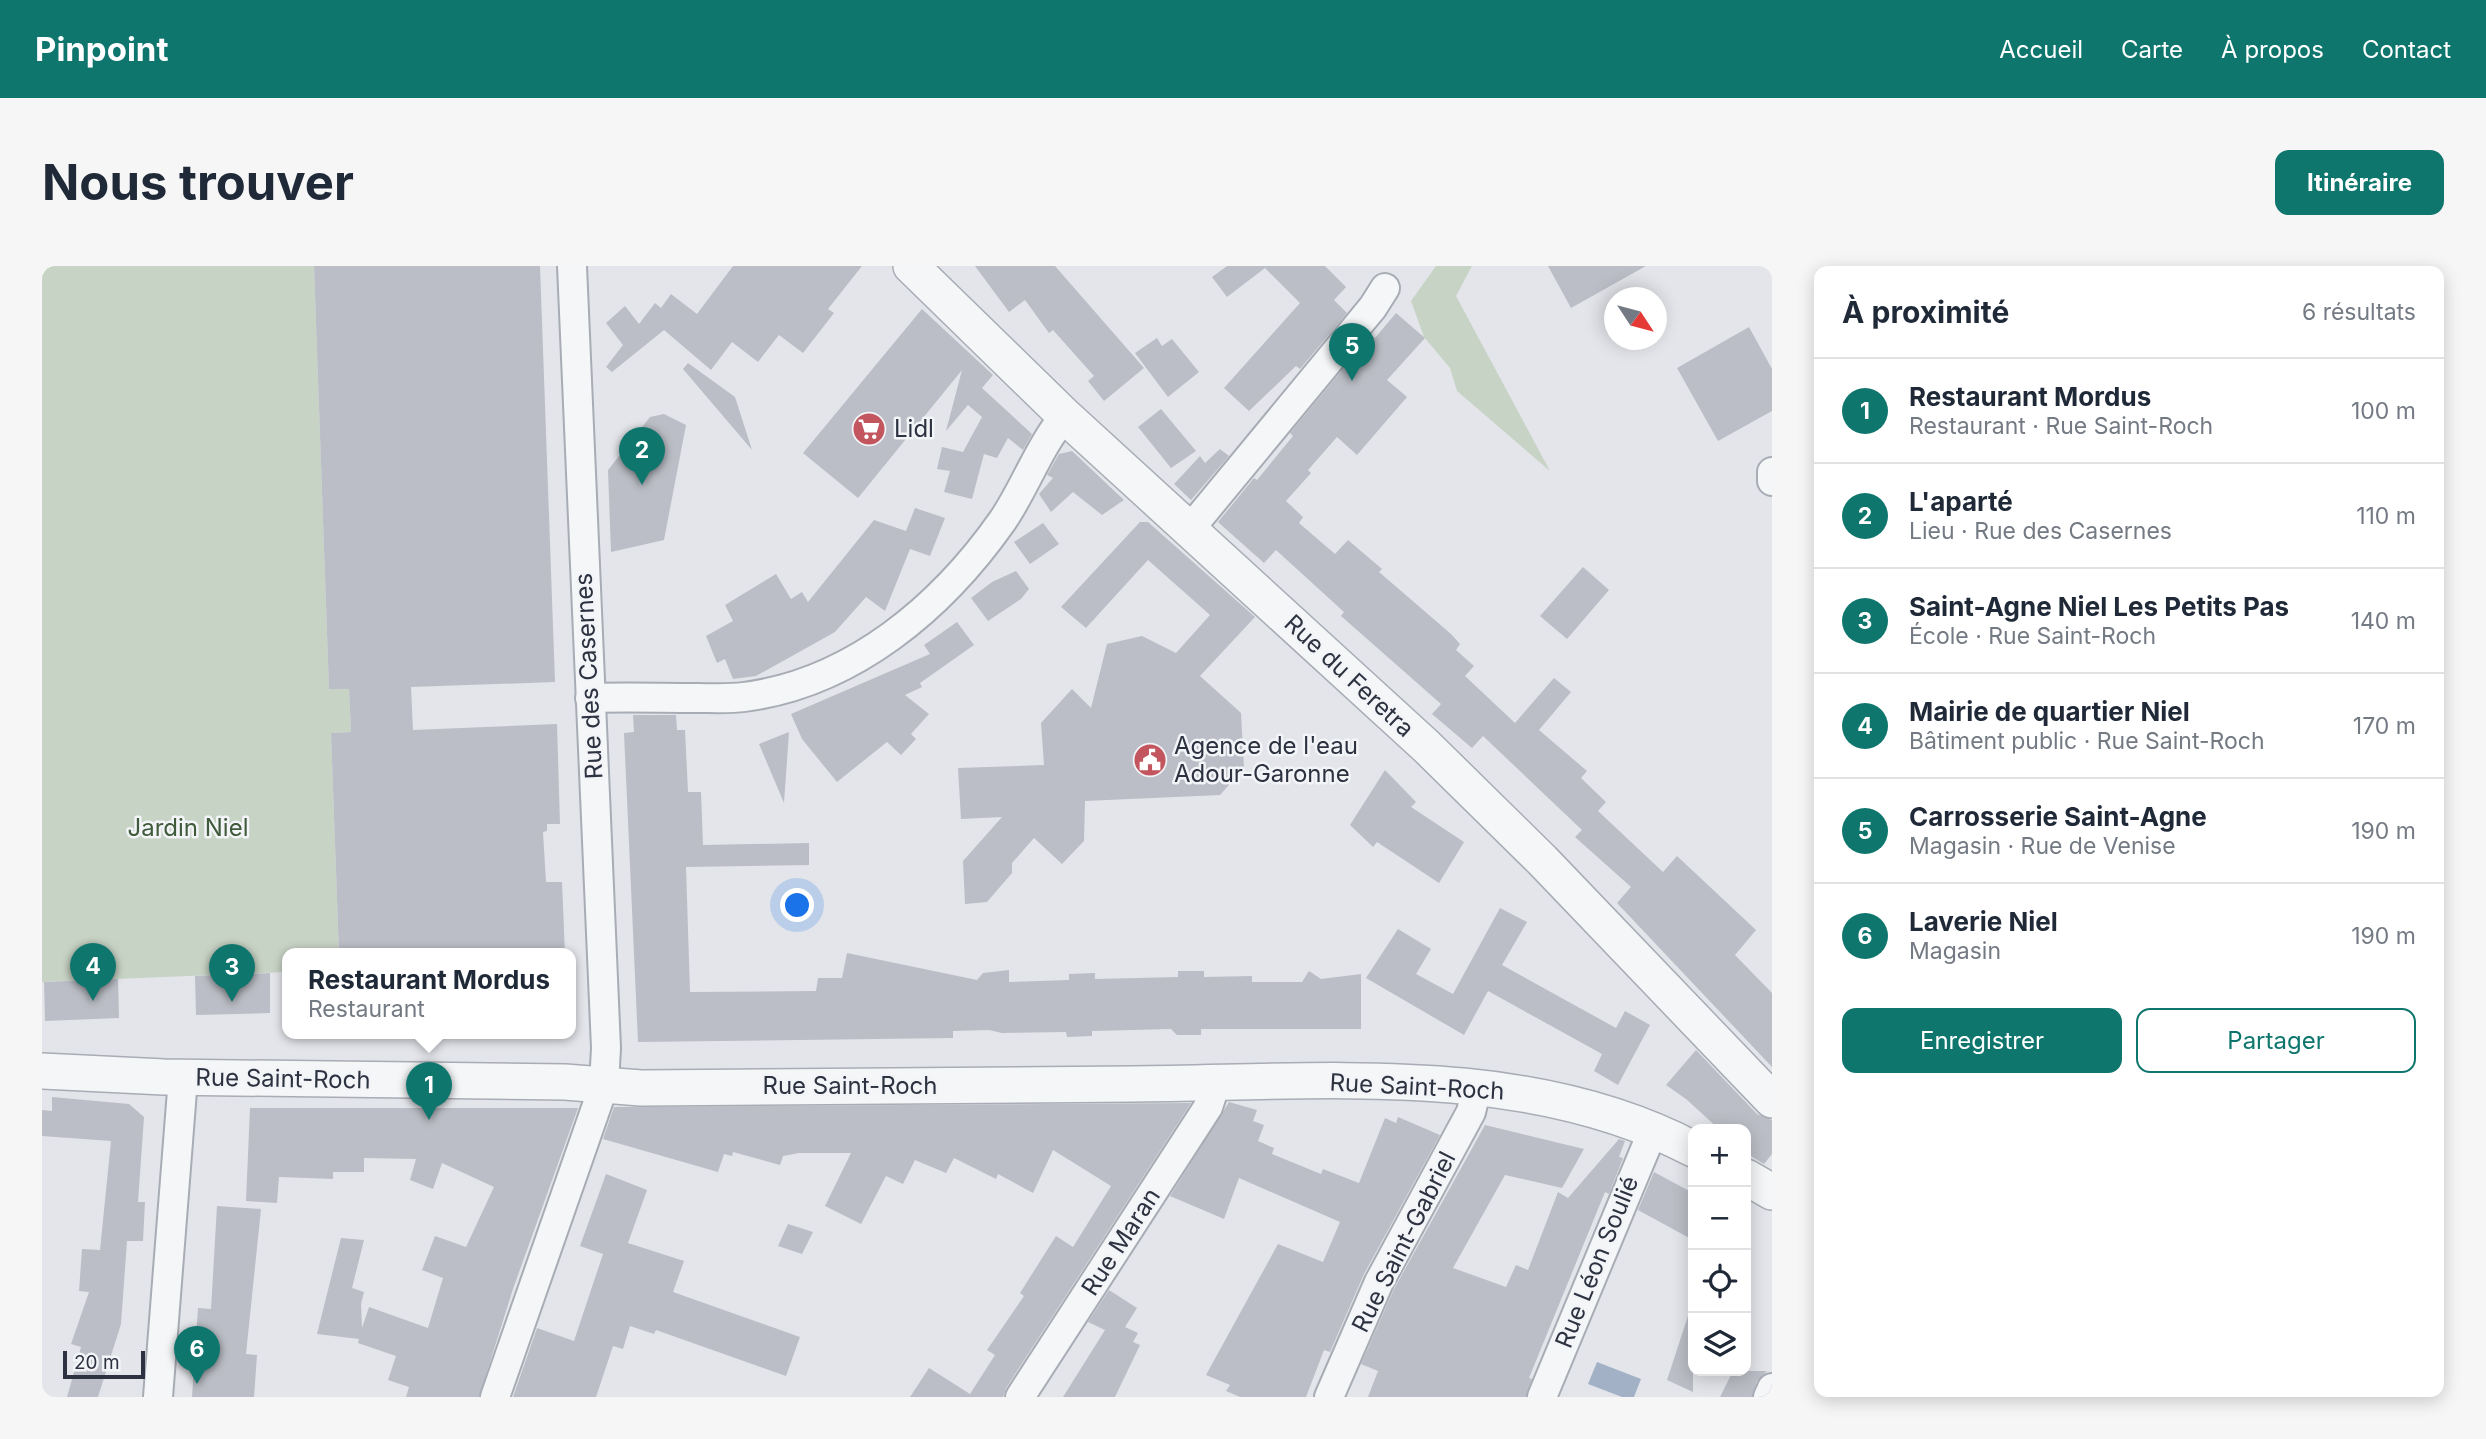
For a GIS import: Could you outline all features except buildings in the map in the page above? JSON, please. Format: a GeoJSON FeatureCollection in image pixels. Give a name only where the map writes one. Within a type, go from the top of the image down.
{"type":"FeatureCollection","features":[{"type":"Feature","properties":{"kind":"street","name":"Rue des Casernes"},"geometry":{"type":"LineString","coordinates":[[495,1397],[604,1085],[606,1048],[572,266]]}},
{"type":"Feature","properties":{"kind":"street","name":"Rue du Feretra"},"geometry":{"type":"LineString","coordinates":[[911,266],[1065,416],[1445,765],[1542,860],[1772,1100]]}},
{"type":"Feature","properties":{"kind":"street"},"geometry":{"type":"LineString","coordinates":[[1189,530],[1373,307],[1385,288]]}},
{"type":"Feature","properties":{"kind":"street"},"geometry":{"type":"LineString","coordinates":[[590,698],[744,698],[802,683],[854,661],[898,632],[938,598],[972,559],[1004,519],[1052,431],[1065,416]]}},
{"type":"Feature","properties":{"kind":"street"},"geometry":{"type":"LineString","coordinates":[[1772,472],[1772,481]]}},
{"type":"Feature","properties":{"kind":"street","name":"Rue Saint-Roch"},"geometry":{"type":"LineString","coordinates":[[42,1071],[183,1078],[565,1082],[641,1088],[1344,1081],[1477,1087],[1544,1098],[1654,1128],[1688,1146]]}},
{"type":"Feature","properties":{"kind":"street"},"geometry":{"type":"LineString","coordinates":[[158,1397],[183,1078]]}},
{"type":"Feature","properties":{"kind":"street","name":"Rue Maran"},"geometry":{"type":"LineString","coordinates":[[1020,1397],[1208,1107],[1216,1083]]}},
{"type":"Feature","properties":{"kind":"street","name":"Rue Saint-Gabriel"},"geometry":{"type":"LineString","coordinates":[[1329,1397],[1379,1282],[1471,1112],[1477,1087]]}},
{"type":"Feature","properties":{"kind":"street","name":"Rue Léon Soulié"},"geometry":{"type":"LineString","coordinates":[[1542,1397],[1654,1128]]}},
{"type":"Feature","properties":{"kind":"street"},"geometry":{"type":"LineString","coordinates":[[1751,1180],[1772,1192]]}},
{"type":"Feature","properties":{"kind":"street"},"geometry":{"type":"LineString","coordinates":[[1768,1397],[1772,1388]]}},
{"type":"Feature","properties":{"kind":"green space","name":"Jardin Niel"},"geometry":{"type":"Polygon","coordinates":[[[42,266],[314,266],[329,689],[349,689],[351,732],[331,733],[339,948],[282,948],[282,972],[42,982],[42,266]]]}},
{"type":"Feature","properties":{"kind":"green space"},"geometry":{"type":"Polygon","coordinates":[[[1436,266],[1472,266],[1456,296],[1550,471],[1457,391],[1450,368],[1424,337],[1411,301],[1436,266]]]}},
{"type":"Feature","properties":{"kind":"water"},"geometry":{"type":"Polygon","coordinates":[[[1597,1362],[1641,1379],[1634,1397],[1622,1397],[1588,1384],[1597,1362]]]}},
{"type":"Feature","properties":{"kind":"place","name":"Carrosserie Saint-Agne"},"geometry":{"type":"Point","coordinates":[1352,381]}},
{"type":"Feature","properties":{"kind":"place","name":"Lidl"},"geometry":{"type":"Point","coordinates":[869,429]}},
{"type":"Feature","properties":{"kind":"place","name":"L'aparté"},"geometry":{"type":"Point","coordinates":[642,485]}},
{"type":"Feature","properties":{"kind":"place","name":"Agence de l'eau Adour-Garonne"},"geometry":{"type":"Point","coordinates":[1150,760]}},
{"type":"Feature","properties":{"kind":"place","name":"Mairie de quartier Niel"},"geometry":{"type":"Point","coordinates":[93,1001]}},
{"type":"Feature","properties":{"kind":"place","name":"Saint-Agne Niel Les Petits Pas"},"geometry":{"type":"Point","coordinates":[232,1002]}},
{"type":"Feature","properties":{"kind":"place","name":"Restaurant Mordus"},"geometry":{"type":"Point","coordinates":[429,1120]}},
{"type":"Feature","properties":{"kind":"place","name":"Laverie Niel"},"geometry":{"type":"Point","coordinates":[197,1384]}}]}
